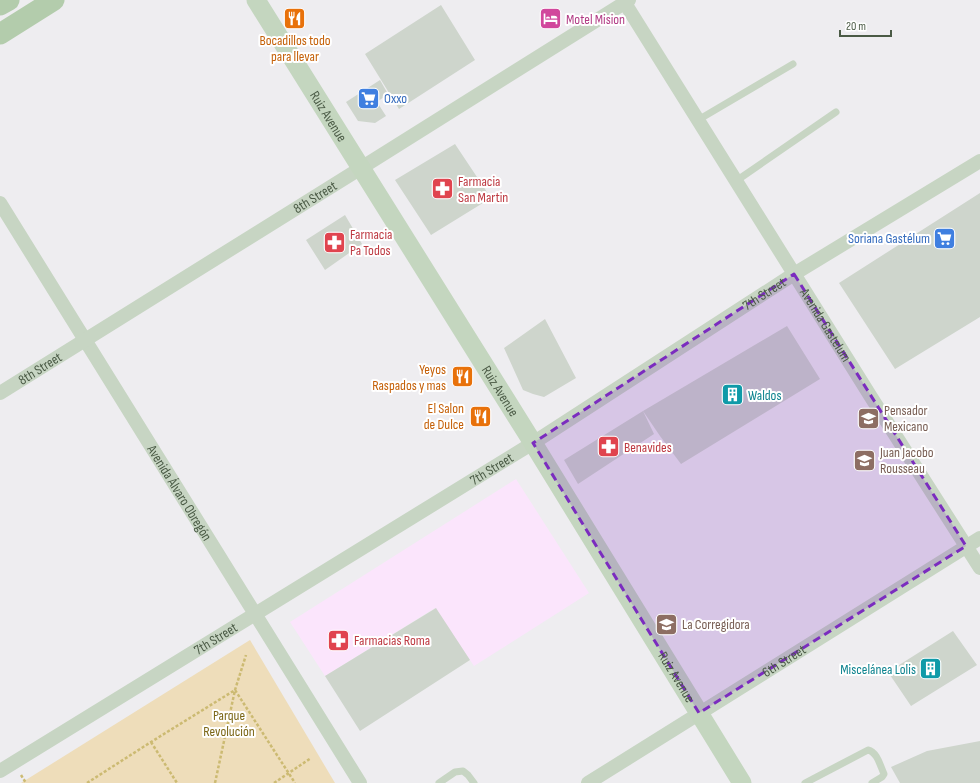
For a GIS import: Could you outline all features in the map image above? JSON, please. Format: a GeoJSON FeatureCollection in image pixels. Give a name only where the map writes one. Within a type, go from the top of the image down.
{"type":"FeatureCollection","features":[{"type":"Feature","properties":{"kind":"main road"},"geometry":{"type":"LineString","coordinates":[[0,5],[9,0]]}},
{"type":"Feature","properties":{"kind":"main road"},"geometry":{"type":"LineString","coordinates":[[0,34],[54,0]]}},
{"type":"Feature","properties":{"kind":"street","name":"Ruiz Avenue"},"geometry":{"type":"LineString","coordinates":[[256,0],[533,443],[742,783]]}},
{"type":"Feature","properties":{"kind":"street","name":"8th Street"},"geometry":{"type":"LineString","coordinates":[[0,393],[361,168],[625,1]]}},
{"type":"Feature","properties":{"kind":"street","name":"Avenida Gastelum"},"geometry":{"type":"LineString","coordinates":[[625,1],[794,274],[980,568]]}},
{"type":"Feature","properties":{"kind":"street","name":"7th Street"},"geometry":{"type":"LineString","coordinates":[[0,771],[533,443],[794,274],[980,161]]}},
{"type":"Feature","properties":{"kind":"street","name":"Avenida Álvaro Obregón"},"geometry":{"type":"LineString","coordinates":[[0,203],[360,783]]}},
{"type":"Feature","properties":{"kind":"street","name":"6th Street"},"geometry":{"type":"LineString","coordinates":[[588,783],[980,538]]}},
{"type":"Feature","properties":{"kind":"lane"},"geometry":{"type":"LineString","coordinates":[[698,120],[793,64]]}},
{"type":"Feature","properties":{"kind":"lane"},"geometry":{"type":"LineString","coordinates":[[736,181],[836,112]]}},
{"type":"Feature","properties":{"kind":"lane"},"geometry":{"type":"LineString","coordinates":[[805,783],[868,750],[875,754],[884,774],[872,783]]}},
{"type":"Feature","properties":{"kind":"lane"},"geometry":{"type":"LineString","coordinates":[[439,783],[455,772],[463,771],[474,783]]}},
{"type":"Feature","properties":{"kind":"path"},"geometry":{"type":"LineString","coordinates":[[215,783],[235,690],[246,655]]}},
{"type":"Feature","properties":{"kind":"path"},"geometry":{"type":"LineString","coordinates":[[87,783],[235,690]]}},
{"type":"Feature","properties":{"kind":"path"},"geometry":{"type":"LineString","coordinates":[[235,690],[294,783]]}},
{"type":"Feature","properties":{"kind":"path"},"geometry":{"type":"LineString","coordinates":[[151,742],[177,783]]}},
{"type":"Feature","properties":{"kind":"path"},"geometry":{"type":"LineString","coordinates":[[274,783],[311,758]]}},
{"type":"Feature","properties":{"kind":"highlighted area"},"geometry":{"type":"Polygon","coordinates":[[[794,274],[966,546],[699,713],[533,443],[794,274]]]}},
{"type":"Feature","properties":{"kind":"shaded area"},"geometry":{"type":"Polygon","coordinates":[[[516,479],[589,593],[474,666],[435,608],[325,676],[290,622],[516,479]]]}},
{"type":"Feature","properties":{"kind":"green space","name":"Parque Revolución"},"geometry":{"type":"Polygon","coordinates":[[[250,640],[335,783],[21,783],[250,640]]]}},
{"type":"Feature","properties":{"kind":"building"},"geometry":{"type":"Polygon","coordinates":[[[441,5],[475,60],[399,109],[365,54],[441,5]]]}},
{"type":"Feature","properties":{"kind":"building","name":"Oxxo"},"geometry":{"type":"Polygon","coordinates":[[[380,80],[388,94],[377,102],[386,116],[375,123],[358,121],[346,102],[380,80]]]}},
{"type":"Feature","properties":{"kind":"building","name":"Farmacia San Martin"},"geometry":{"type":"Polygon","coordinates":[[[455,144],[491,198],[431,235],[395,180],[455,144]]]}},
{"type":"Feature","properties":{"kind":"building","name":"Soriana Gastélum"},"geometry":{"type":"Polygon","coordinates":[[[980,193],[980,317],[895,369],[839,283],[980,193]]]}},
{"type":"Feature","properties":{"kind":"building","name":"Farmacia Pa Todos"},"geometry":{"type":"Polygon","coordinates":[[[345,215],[362,244],[325,270],[306,240],[345,215]]]}},
{"type":"Feature","properties":{"kind":"building"},"geometry":{"type":"Polygon","coordinates":[[[545,319],[576,378],[544,397],[523,390],[504,348],[545,319]]]}},
{"type":"Feature","properties":{"kind":"building","name":"Waldos"},"geometry":{"type":"Polygon","coordinates":[[[787,326],[820,379],[681,464],[643,411],[787,326]]]}},
{"type":"Feature","properties":{"kind":"building","name":"Benavides"},"geometry":{"type":"Polygon","coordinates":[[[643,411],[654,434],[578,484],[564,460],[643,411]]]}},
{"type":"Feature","properties":{"kind":"building"},"geometry":{"type":"Polygon","coordinates":[[[436,608],[470,660],[360,731],[325,676],[436,608]]]}},
{"type":"Feature","properties":{"kind":"building","name":"Miscelánea Lolis"},"geometry":{"type":"Polygon","coordinates":[[[953,631],[977,665],[911,706],[888,672],[953,631]]]}},
{"type":"Feature","properties":{"kind":"building"},"geometry":{"type":"Polygon","coordinates":[[[980,741],[980,783],[900,783],[891,767],[927,751],[980,741]]]}},
{"type":"Feature","properties":{"kind":"place","name":"Bocadillos todo para llevar"},"geometry":{"type":"Point","coordinates":[295,18]}},
{"type":"Feature","properties":{"kind":"place","name":"Motel Mision"},"geometry":{"type":"Point","coordinates":[550,19]}},
{"type":"Feature","properties":{"kind":"place","name":"Oxxo"},"geometry":{"type":"Point","coordinates":[368,98]}},
{"type":"Feature","properties":{"kind":"place","name":"Farmacia San Martin"},"geometry":{"type":"Point","coordinates":[443,189]}},
{"type":"Feature","properties":{"kind":"place","name":"Soriana Gastélum"},"geometry":{"type":"Point","coordinates":[945,238]}},
{"type":"Feature","properties":{"kind":"place","name":"Farmacia Pa Todos"},"geometry":{"type":"Point","coordinates":[334,242]}},
{"type":"Feature","properties":{"kind":"place","name":"Yeyos Raspados y mas"},"geometry":{"type":"Point","coordinates":[462,377]}},
{"type":"Feature","properties":{"kind":"place","name":"Waldos"},"geometry":{"type":"Point","coordinates":[732,395]}},
{"type":"Feature","properties":{"kind":"place","name":"El Salon de Dulce"},"geometry":{"type":"Point","coordinates":[480,416]}},
{"type":"Feature","properties":{"kind":"place","name":"Pensador Mexicano"},"geometry":{"type":"Point","coordinates":[868,418]}},
{"type":"Feature","properties":{"kind":"place","name":"Benavides"},"geometry":{"type":"Point","coordinates":[609,447]}},
{"type":"Feature","properties":{"kind":"place","name":"Juan Jacobo Rousseau"},"geometry":{"type":"Point","coordinates":[865,460]}},
{"type":"Feature","properties":{"kind":"place","name":"La Corregidora"},"geometry":{"type":"Point","coordinates":[666,624]}},
{"type":"Feature","properties":{"kind":"place","name":"Farmacias Roma"},"geometry":{"type":"Point","coordinates":[338,640]}},
{"type":"Feature","properties":{"kind":"place","name":"Miscelánea Lolis"},"geometry":{"type":"Point","coordinates":[931,669]}}]}
